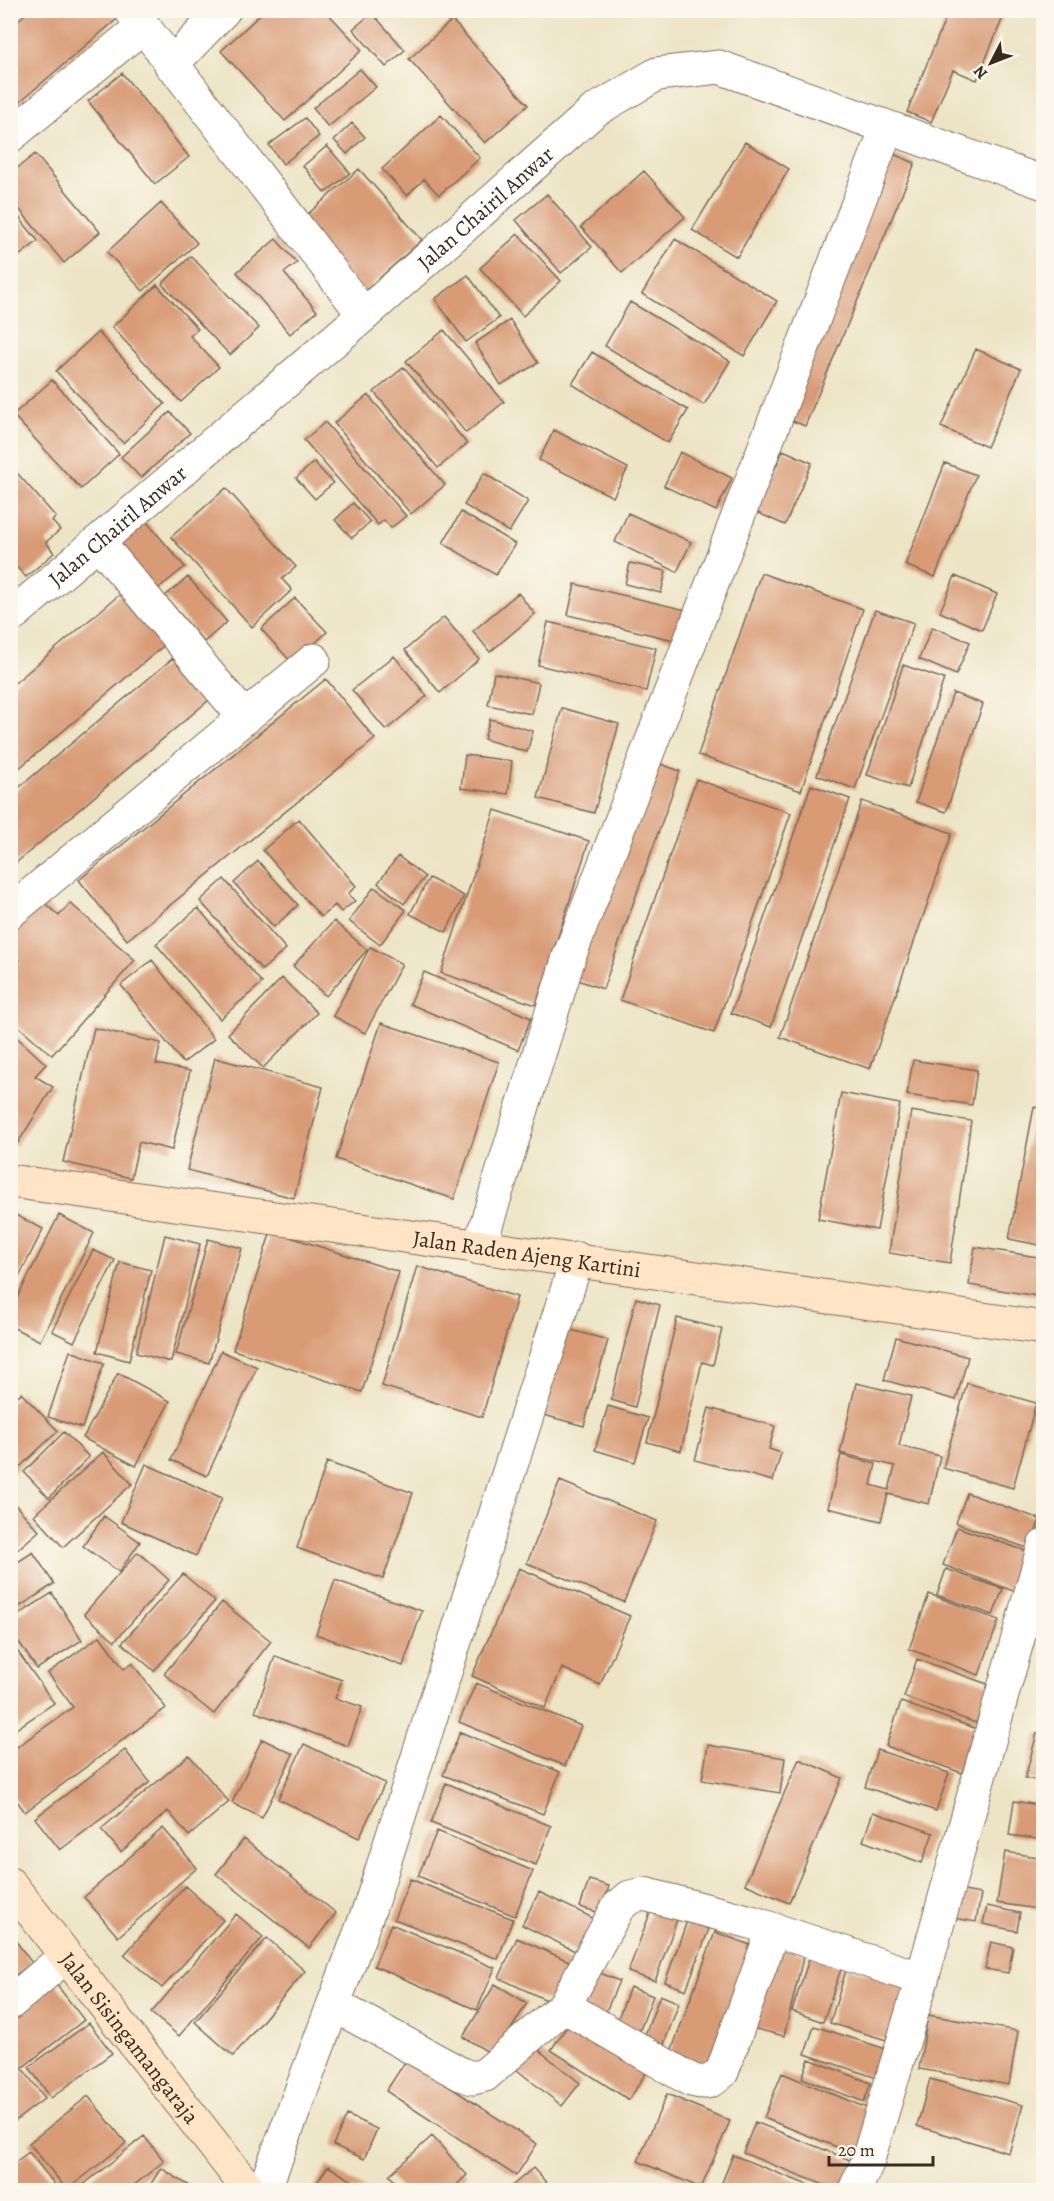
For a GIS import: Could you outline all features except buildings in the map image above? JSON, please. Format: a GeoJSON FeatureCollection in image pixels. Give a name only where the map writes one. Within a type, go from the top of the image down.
{"type":"FeatureCollection","features":[{"type":"Feature","properties":{"kind":"street"},"geometry":{"type":"LineString","coordinates":[[171,65],[224,10]]}},
{"type":"Feature","properties":{"kind":"street"},"geometry":{"type":"LineString","coordinates":[[10,136],[137,18],[364,315]]}},
{"type":"Feature","properties":{"kind":"street","name":"Jalan Chairil Anwar"},"geometry":{"type":"LineString","coordinates":[[10,617],[364,315],[594,111],[657,74],[719,67],[1044,183]]}},
{"type":"Feature","properties":{"kind":"street"},"geometry":{"type":"LineString","coordinates":[[479,1248],[569,957],[887,128]]}},
{"type":"Feature","properties":{"kind":"street"},"geometry":{"type":"LineString","coordinates":[[98,542],[245,718]]}},
{"type":"Feature","properties":{"kind":"street"},"geometry":{"type":"LineString","coordinates":[[10,912],[314,660]]}},
{"type":"Feature","properties":{"kind":"street","name":"Jalan Raden Ajeng Kartini"},"geometry":{"type":"LineString","coordinates":[[10,1181],[479,1248],[577,1259],[1044,1328]]}},
{"type":"Feature","properties":{"kind":"street"},"geometry":{"type":"LineString","coordinates":[[264,2190],[370,1907],[577,1259]]}},
{"type":"Feature","properties":{"kind":"street"},"geometry":{"type":"LineString","coordinates":[[855,2190],[867,2163],[922,1979],[1044,1546]]}},
{"type":"Feature","properties":{"kind":"street","name":"Jalan Sisingamangaraja"},"geometry":{"type":"LineString","coordinates":[[10,1884],[249,2190]]}},
{"type":"Feature","properties":{"kind":"street"},"geometry":{"type":"LineString","coordinates":[[334,2005],[461,2074],[473,2078],[485,2076],[564,2006],[618,1907],[630,1897],[644,1894],[773,1930],[922,1979]]}},
{"type":"Feature","properties":{"kind":"street"},"geometry":{"type":"LineString","coordinates":[[564,2006],[691,2080],[702,2083],[713,2082],[722,2072],[773,1930]]}},
{"type":"Feature","properties":{"kind":"street"},"geometry":{"type":"LineString","coordinates":[[10,2003],[66,1956]]}}]}
